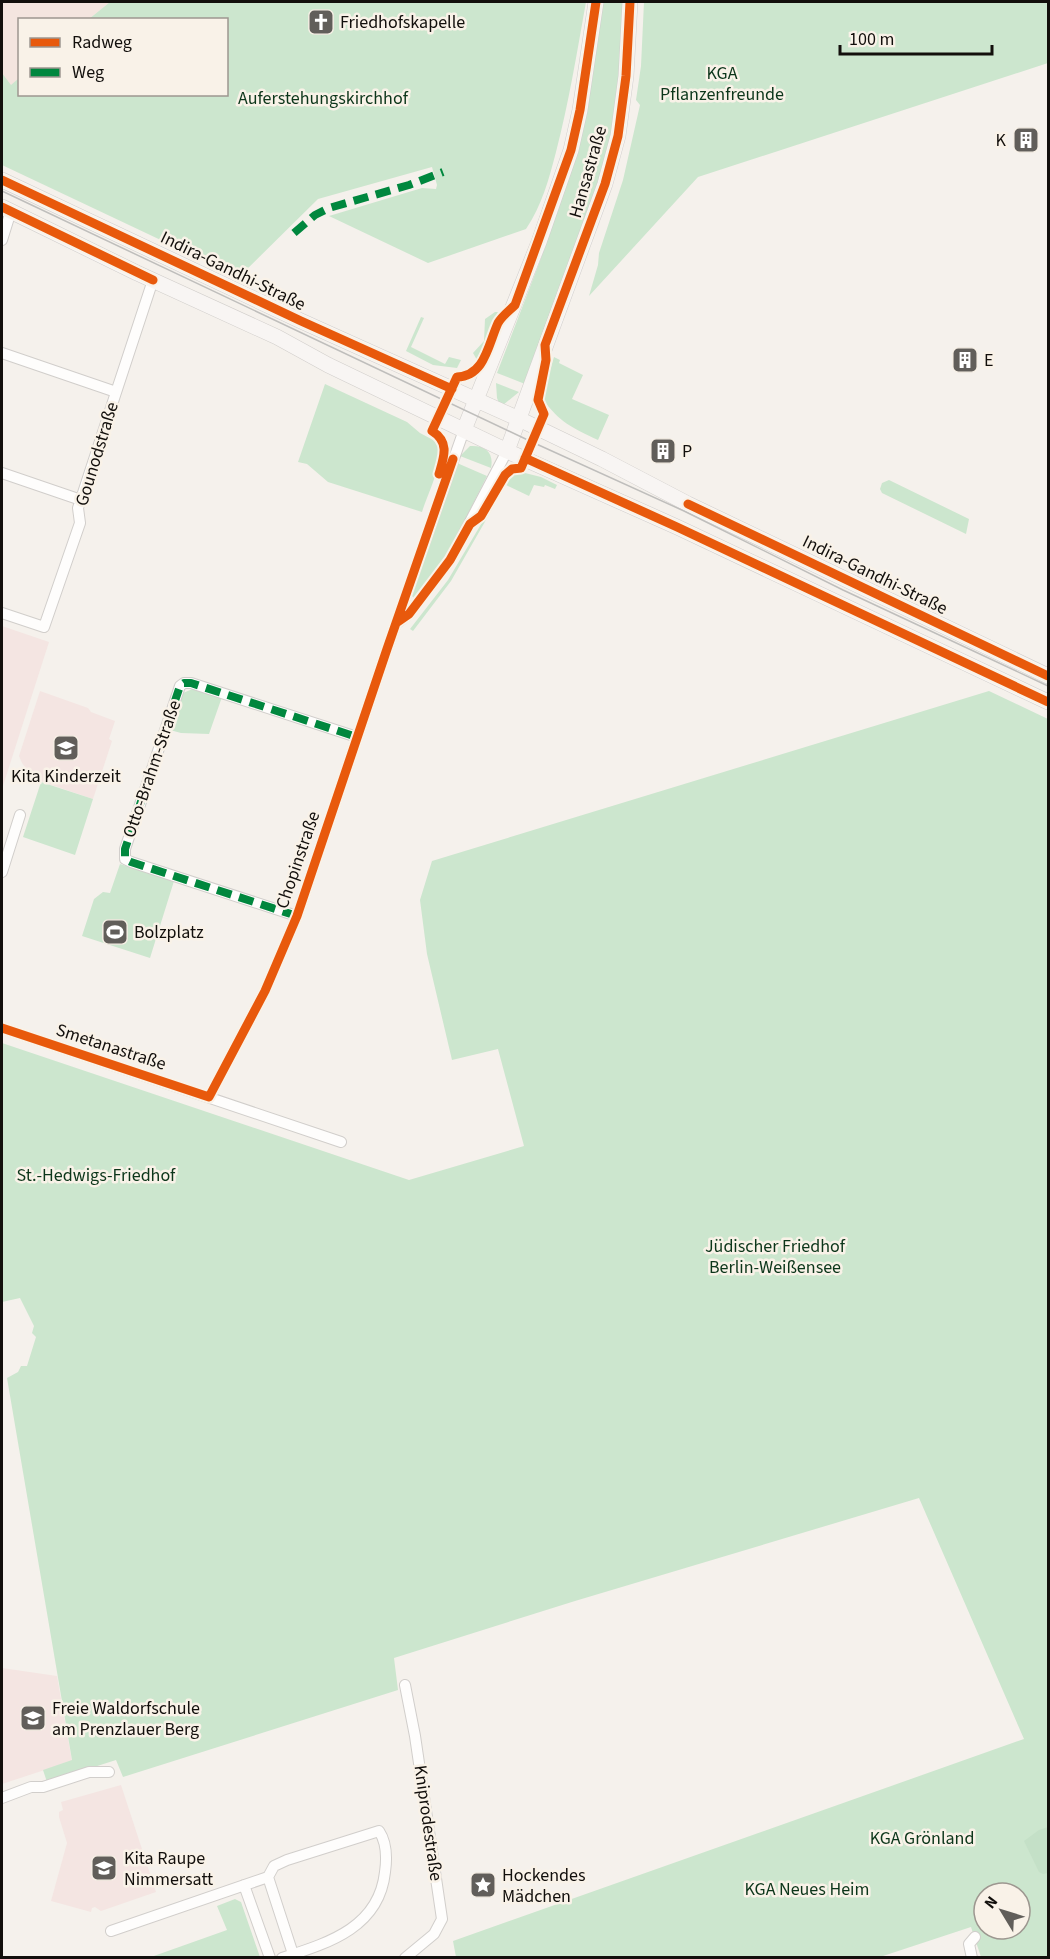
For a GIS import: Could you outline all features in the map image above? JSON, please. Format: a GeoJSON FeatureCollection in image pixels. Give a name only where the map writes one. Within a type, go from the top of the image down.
{"type":"FeatureCollection","features":[{"type":"Feature","properties":{"kind":"main road","name":"Hansastraße"},"geometry":{"type":"LineString","coordinates":[[464,430],[539,242],[571,150],[580,110],[596,2]]}},
{"type":"Feature","properties":{"kind":"main road","name":"Hansastraße"},"geometry":{"type":"LineString","coordinates":[[507,451],[605,184],[618,136],[626,76],[630,2]]}},
{"type":"Feature","properties":{"kind":"main road","name":"Indira-Gandhi-Straße"},"geometry":{"type":"LineString","coordinates":[[2,180],[301,321],[519,419],[688,504],[1048,676]]}},
{"type":"Feature","properties":{"kind":"main road"},"geometry":{"type":"LineString","coordinates":[[6,209],[277,337],[328,365],[507,451],[677,526],[1048,702]]}},
{"type":"Feature","properties":{"kind":"main road"},"geometry":{"type":"LineString","coordinates":[[677,526],[688,504]]}},
{"type":"Feature","properties":{"kind":"street"},"geometry":{"type":"LineString","coordinates":[[2,240],[6,209]]}},
{"type":"Feature","properties":{"kind":"street","name":"Gounodstraße"},"geometry":{"type":"LineString","coordinates":[[2,613],[44,627],[80,523],[78,508],[153,280]]}},
{"type":"Feature","properties":{"kind":"street"},"geometry":{"type":"LineString","coordinates":[[2,352],[116,392]]}},
{"type":"Feature","properties":{"kind":"street","name":"Chopinstraße"},"geometry":{"type":"LineString","coordinates":[[209,1097],[265,991],[297,916],[464,430]]}},
{"type":"Feature","properties":{"kind":"street","name":"Chopinstraße"},"geometry":{"type":"LineString","coordinates":[[396,623],[409,614],[450,560],[507,451]]}},
{"type":"Feature","properties":{"kind":"street"},"geometry":{"type":"LineString","coordinates":[[2,473],[81,500]]}},
{"type":"Feature","properties":{"kind":"street","name":"Otto-Brahm-Straße"},"geometry":{"type":"LineString","coordinates":[[297,916],[125,859],[125,849],[131,831],[180,686],[184,682],[191,682],[357,737]]}},
{"type":"Feature","properties":{"kind":"street"},"geometry":{"type":"LineString","coordinates":[[2,872],[20,815]]}},
{"type":"Feature","properties":{"kind":"street","name":"Smetanastraße"},"geometry":{"type":"LineString","coordinates":[[2,1028],[341,1143]]}},
{"type":"Feature","properties":{"kind":"street","name":"Kniprodestraße"},"geometry":{"type":"LineString","coordinates":[[405,1685],[417,1746],[442,1919],[434,1934],[414,1954],[405,1958]]}},
{"type":"Feature","properties":{"kind":"street"},"geometry":{"type":"LineString","coordinates":[[2,1798],[31,1787],[43,1787],[89,1772],[109,1772]]}},
{"type":"Feature","properties":{"kind":"street"},"geometry":{"type":"LineString","coordinates":[[379,1831],[386,1852],[385,1876],[375,1904],[361,1921],[343,1935],[288,1956],[268,1877],[274,1866],[379,1831]]}},
{"type":"Feature","properties":{"kind":"street"},"geometry":{"type":"LineString","coordinates":[[111,1931],[268,1877]]}},
{"type":"Feature","properties":{"kind":"street"},"geometry":{"type":"LineString","coordinates":[[244,1885],[270,1958]]}},
{"type":"Feature","properties":{"kind":"street"},"geometry":{"type":"LineString","coordinates":[[972,1940],[969,1944],[972,1958]]}},
{"type":"Feature","properties":{"kind":"shaded area"},"geometry":{"type":"Polygon","coordinates":[[[2,2],[110,2],[90,18],[18,18],[18,79],[2,94],[2,2]]]}},
{"type":"Feature","properties":{"kind":"shaded area"},"geometry":{"type":"Polygon","coordinates":[[[2,626],[49,642],[2,789],[2,626]]]}},
{"type":"Feature","properties":{"kind":"shaded area","name":"Kita Kinderzeit"},"geometry":{"type":"Polygon","coordinates":[[[40,691],[88,708],[91,712],[115,721],[109,739],[112,741],[93,799],[34,779],[22,763],[19,756],[40,691]]]}},
{"type":"Feature","properties":{"kind":"shaded area","name":"Freie Waldorfschule am Prenzlauer Berg"},"geometry":{"type":"Polygon","coordinates":[[[2,1668],[57,1676],[72,1761],[2,1784],[2,1668]]]}},
{"type":"Feature","properties":{"kind":"shaded area","name":"Kita Raupe Nimmersatt"},"geometry":{"type":"Polygon","coordinates":[[[121,1785],[156,1892],[101,1911],[95,1907],[91,1912],[51,1901],[67,1843],[59,1817],[59,1812],[63,1810],[61,1802],[121,1785]]]}},
{"type":"Feature","properties":{"kind":"green space","name":"Auferstehungskirchhof"},"geometry":{"type":"Polygon","coordinates":[[[110,2],[586,2],[561,133],[548,182],[526,229],[428,263],[329,216],[422,188],[436,189],[432,167],[318,199],[239,277],[2,165],[2,73],[11,85],[18,79],[18,96],[228,96],[228,18],[90,18],[110,2]]]}},
{"type":"Feature","properties":{"kind":"green space"},"geometry":{"type":"Polygon","coordinates":[[[602,2],[625,2],[621,71],[614,119],[604,165],[590,211],[525,384],[497,373],[565,188],[602,2]]]}},
{"type":"Feature","properties":{"kind":"green space","name":"KGA Pflanzenfreunde"},"geometry":{"type":"Polygon","coordinates":[[[644,2],[1048,2],[1048,63],[698,177],[589,296],[599,253],[623,180],[640,105],[636,100],[641,66],[644,2]]]}},
{"type":"Feature","properties":{"kind":"green space"},"geometry":{"type":"Polygon","coordinates":[[[498,312],[477,360],[473,353],[484,341],[485,319],[498,312]]]}},
{"type":"Feature","properties":{"kind":"green space"},"geometry":{"type":"Polygon","coordinates":[[[421,317],[424,318],[411,347],[445,364],[449,357],[461,360],[457,368],[433,365],[406,351],[421,317]]]}},
{"type":"Feature","properties":{"kind":"green space"},"geometry":{"type":"Polygon","coordinates":[[[554,357],[560,360],[559,363],[583,375],[572,399],[609,415],[598,440],[567,424],[542,398],[554,357]]]}},
{"type":"Feature","properties":{"kind":"green space"},"geometry":{"type":"Polygon","coordinates":[[[496,383],[519,392],[503,405],[497,398],[496,383]]]}},
{"type":"Feature","properties":{"kind":"green space"},"geometry":{"type":"Polygon","coordinates":[[[325,384],[407,422],[420,433],[437,442],[439,459],[422,512],[328,482],[307,464],[298,462],[325,384]]]}},
{"type":"Feature","properties":{"kind":"green space"},"geometry":{"type":"Polygon","coordinates":[[[470,446],[488,451],[492,463],[491,468],[460,456],[470,446]]]}},
{"type":"Feature","properties":{"kind":"green space"},"geometry":{"type":"Polygon","coordinates":[[[457,463],[487,476],[450,550],[414,598],[411,595],[457,463]]]}},
{"type":"Feature","properties":{"kind":"green space"},"geometry":{"type":"Polygon","coordinates":[[[521,472],[541,477],[557,485],[555,489],[545,485],[544,487],[534,485],[529,496],[506,485],[451,581],[413,631],[410,629],[448,580],[509,477],[513,473],[521,472]]]}},
{"type":"Feature","properties":{"kind":"green space"},"geometry":{"type":"Polygon","coordinates":[[[889,480],[969,519],[966,534],[882,493],[880,489],[882,483],[889,480]]]}},
{"type":"Feature","properties":{"kind":"green space"},"geometry":{"type":"Polygon","coordinates":[[[195,688],[222,697],[209,734],[181,733],[170,730],[183,693],[195,688]]]}},
{"type":"Feature","properties":{"kind":"green space","name":"Jüdischer Friedhof Berlin-Weißensee"},"geometry":{"type":"Polygon","coordinates":[[[989,691],[1048,719],[1048,1957],[981,1957],[976,1941],[1032,1941],[1032,1881],[972,1881],[972,1930],[971,1927],[880,1957],[456,1957],[453,1941],[1024,1739],[919,1498],[394,1658],[398,1690],[123,1777],[116,1760],[47,1782],[43,1770],[72,1760],[7,1378],[18,1372],[21,1366],[27,1366],[36,1337],[32,1333],[34,1326],[20,1298],[2,1302],[2,1043],[409,1180],[524,1146],[498,1049],[452,1060],[427,954],[420,900],[432,861],[989,691]]]}},
{"type":"Feature","properties":{"kind":"green space"},"geometry":{"type":"Polygon","coordinates":[[[41,782],[93,799],[75,855],[23,837],[41,782]]]}},
{"type":"Feature","properties":{"kind":"green space"},"geometry":{"type":"Polygon","coordinates":[[[120,864],[174,881],[150,958],[82,936],[94,899],[103,892],[110,893],[120,864]]]}},
{"type":"Feature","properties":{"kind":"green space"},"geometry":{"type":"Polygon","coordinates":[[[1048,1827],[1048,1873],[1043,1874],[1039,1872],[1024,1841],[1039,1830],[1048,1827]]]}},
{"type":"Feature","properties":{"kind":"green space"},"geometry":{"type":"Polygon","coordinates":[[[235,1899],[241,1902],[260,1957],[151,1957],[227,1930],[217,1906],[235,1899]]]}},
{"type":"Feature","properties":{"kind":"tram line"},"geometry":{"type":"LineString","coordinates":[[2,191],[532,442],[684,511],[843,590],[1048,686]]}},
{"type":"Feature","properties":{"kind":"marked path"},"geometry":{"type":"LineString","coordinates":[[294,233],[315,215],[329,208],[409,185],[443,172]]}},
{"type":"Feature","properties":{"kind":"marked path"},"geometry":{"type":"LineString","coordinates":[[297,916],[131,862],[125,859],[125,849],[180,686],[184,683],[191,683],[357,737]]}},
{"type":"Feature","properties":{"kind":"cycle path"},"geometry":{"type":"LineString","coordinates":[[439,474],[444,450],[438,435],[432,431],[457,377],[474,371],[480,365],[498,323],[515,305],[571,150],[580,110],[596,2]]}},
{"type":"Feature","properties":{"kind":"cycle path"},"geometry":{"type":"LineString","coordinates":[[396,623],[409,614],[450,560],[470,524],[481,516],[505,475],[512,469],[521,468],[544,414],[538,400],[546,360],[545,345],[605,184],[618,136],[626,76],[630,2]]}},
{"type":"Feature","properties":{"kind":"cycle path"},"geometry":{"type":"LineString","coordinates":[[2,180],[301,321],[452,389]]}},
{"type":"Feature","properties":{"kind":"cycle path"},"geometry":{"type":"LineString","coordinates":[[2,207],[153,280]]}},
{"type":"Feature","properties":{"kind":"cycle path"},"geometry":{"type":"LineString","coordinates":[[525,458],[1048,702]]}},
{"type":"Feature","properties":{"kind":"cycle path"},"geometry":{"type":"LineString","coordinates":[[2,1028],[209,1097],[265,991],[297,916],[453,459]]}},
{"type":"Feature","properties":{"kind":"cycle path"},"geometry":{"type":"LineString","coordinates":[[688,504],[1048,676]]}},
{"type":"Feature","properties":{"kind":"place","name":"Friedhofskapelle"},"geometry":{"type":"Point","coordinates":[321,22]}},
{"type":"Feature","properties":{"kind":"place","name":"K"},"geometry":{"type":"Point","coordinates":[1026,140]}},
{"type":"Feature","properties":{"kind":"place","name":"E"},"geometry":{"type":"Point","coordinates":[965,360]}},
{"type":"Feature","properties":{"kind":"place","name":"P"},"geometry":{"type":"Point","coordinates":[663,451]}},
{"type":"Feature","properties":{"kind":"place","name":"Kita Kinderzeit"},"geometry":{"type":"Point","coordinates":[66,748]}},
{"type":"Feature","properties":{"kind":"place","name":"Bolzplatz"},"geometry":{"type":"Point","coordinates":[115,932]}},
{"type":"Feature","properties":{"kind":"place","name":"Freie Waldorfschule am Prenzlauer Berg"},"geometry":{"type":"Point","coordinates":[33,1718]}},
{"type":"Feature","properties":{"kind":"place","name":"Kita Raupe Nimmersatt"},"geometry":{"type":"Point","coordinates":[104,1868]}},
{"type":"Feature","properties":{"kind":"place","name":"Hockendes Mädchen"},"geometry":{"type":"Point","coordinates":[483,1885]}},
{"type":"Feature","properties":{"kind":"park label","name":"St.-Hedwigs-Friedhof"},"geometry":{"type":"Point","coordinates":[96,1175]}},
{"type":"Feature","properties":{"kind":"park label","name":"KGA Grönland"},"geometry":{"type":"Point","coordinates":[922,1838]}},
{"type":"Feature","properties":{"kind":"park label","name":"KGA Neues Heim"},"geometry":{"type":"Point","coordinates":[807,1889]}}]}
